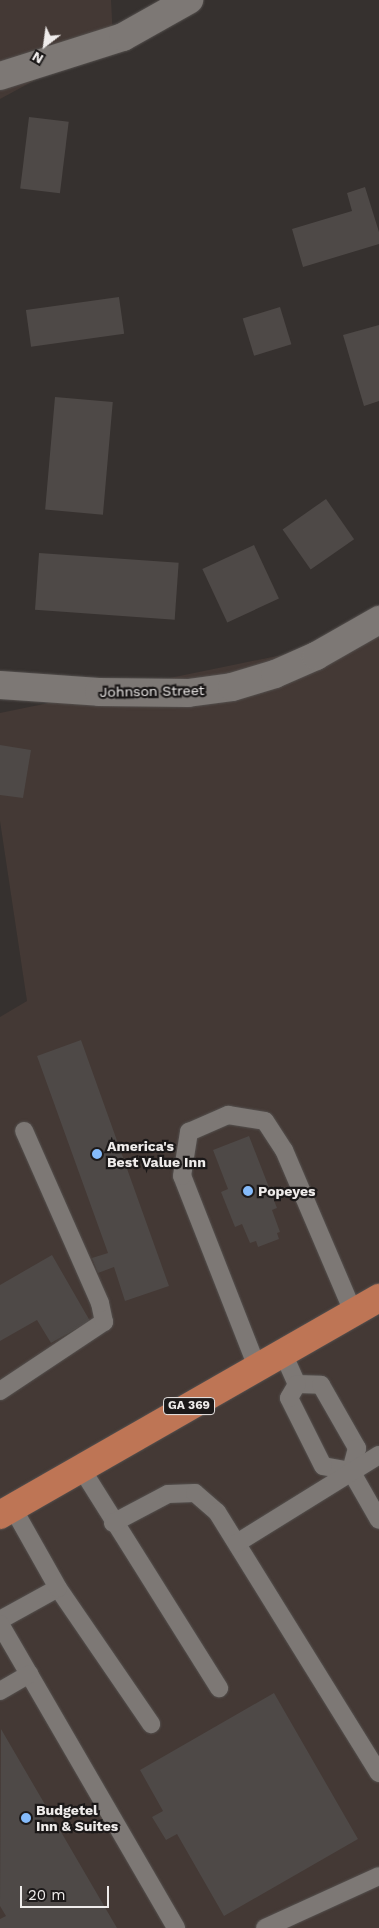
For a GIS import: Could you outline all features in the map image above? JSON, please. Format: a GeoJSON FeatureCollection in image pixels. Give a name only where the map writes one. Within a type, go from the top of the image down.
{"type":"FeatureCollection","features":[{"type":"Feature","properties":{"kind":"main road","name":"GA 369"},"geometry":{"type":"LineString","coordinates":[[6,1512],[379,1298]]}},
{"type":"Feature","properties":{"kind":"street"},"geometry":{"type":"LineString","coordinates":[[0,76],[123,37],[189,0]]}},
{"type":"Feature","properties":{"kind":"street","name":"Johnson Street"},"geometry":{"type":"LineString","coordinates":[[0,685],[99,692],[188,693],[232,687],[275,674],[308,659],[379,620]]}},
{"type":"Feature","properties":{"kind":"lane"},"geometry":{"type":"LineString","coordinates":[[257,1367],[182,1176],[189,1132],[228,1115],[265,1121],[284,1150],[353,1312]]}},
{"type":"Feature","properties":{"kind":"lane"},"geometry":{"type":"LineString","coordinates":[[0,1391],[104,1322],[100,1303],[24,1131]]}},
{"type":"Feature","properties":{"kind":"lane"},"geometry":{"type":"LineString","coordinates":[[283,1353],[297,1384]]}},
{"type":"Feature","properties":{"kind":"lane"},"geometry":{"type":"LineString","coordinates":[[297,1384],[321,1385],[357,1448],[351,1471],[379,1520]]}},
{"type":"Feature","properties":{"kind":"lane"},"geometry":{"type":"LineString","coordinates":[[297,1384],[289,1398],[323,1466],[351,1471]]}},
{"type":"Feature","properties":{"kind":"lane"},"geometry":{"type":"LineString","coordinates":[[237,1543],[379,1455]]}},
{"type":"Feature","properties":{"kind":"lane"},"geometry":{"type":"LineString","coordinates":[[81,1468],[113,1523],[219,1688]]}},
{"type":"Feature","properties":{"kind":"lane"},"geometry":{"type":"LineString","coordinates":[[113,1523],[168,1494],[195,1494],[217,1512],[379,1773]]}},
{"type":"Feature","properties":{"kind":"lane"},"geometry":{"type":"LineString","coordinates":[[6,1512],[151,1724]]}},
{"type":"Feature","properties":{"kind":"lane"},"geometry":{"type":"LineString","coordinates":[[0,1620],[58,1588]]}},
{"type":"Feature","properties":{"kind":"lane"},"geometry":{"type":"LineString","coordinates":[[0,1624],[176,1928]]}},
{"type":"Feature","properties":{"kind":"lane"},"geometry":{"type":"LineString","coordinates":[[0,1691],[29,1674]]}},
{"type":"Feature","properties":{"kind":"lane"},"geometry":{"type":"LineString","coordinates":[[266,1928],[379,1876]]}},
{"type":"Feature","properties":{"kind":"shaded area"},"geometry":{"type":"Polygon","coordinates":[[[0,0],[111,0],[113,38],[0,99],[0,0]]]}},
{"type":"Feature","properties":{"kind":"shaded area"},"geometry":{"type":"Polygon","coordinates":[[[379,635],[379,1928],[0,1928],[0,1017],[27,1001],[0,821],[0,713],[379,635]]]}},
{"type":"Feature","properties":{"kind":"building"},"geometry":{"type":"Polygon","coordinates":[[[29,117],[69,122],[60,193],[20,188],[29,117]]]}},
{"type":"Feature","properties":{"kind":"building"},"geometry":{"type":"Polygon","coordinates":[[[365,187],[379,232],[379,244],[303,267],[292,229],[352,211],[347,193],[365,187]]]}},
{"type":"Feature","properties":{"kind":"building"},"geometry":{"type":"Polygon","coordinates":[[[119,297],[124,334],[31,347],[26,310],[119,297]]]}},
{"type":"Feature","properties":{"kind":"building"},"geometry":{"type":"Polygon","coordinates":[[[280,307],[291,344],[254,356],[243,318],[280,307]]]}},
{"type":"Feature","properties":{"kind":"building"},"geometry":{"type":"Polygon","coordinates":[[[379,325],[379,401],[364,406],[343,335],[379,325]]]}},
{"type":"Feature","properties":{"kind":"building"},"geometry":{"type":"Polygon","coordinates":[[[55,397],[113,402],[103,515],[45,510],[55,397]]]}},
{"type":"Feature","properties":{"kind":"building"},"geometry":{"type":"Polygon","coordinates":[[[326,499],[354,539],[311,570],[283,529],[326,499]]]}},
{"type":"Feature","properties":{"kind":"building"},"geometry":{"type":"Polygon","coordinates":[[[254,545],[279,598],[227,623],[202,569],[254,545]]]}},
{"type":"Feature","properties":{"kind":"building"},"geometry":{"type":"Polygon","coordinates":[[[39,553],[179,563],[175,620],[35,610],[39,553]]]}},
{"type":"Feature","properties":{"kind":"building"},"geometry":{"type":"Polygon","coordinates":[[[0,745],[31,750],[23,798],[0,795],[0,745]]]}},
{"type":"Feature","properties":{"kind":"building","name":"America's Best Value Inn"},"geometry":{"type":"Polygon","coordinates":[[[81,1040],[169,1286],[125,1301],[114,1267],[98,1273],[92,1258],[108,1253],[37,1056],[81,1040]]]}},
{"type":"Feature","properties":{"kind":"building","name":"Popeyes"},"geometry":{"type":"Polygon","coordinates":[[[249,1136],[277,1208],[272,1210],[280,1232],[277,1233],[279,1239],[258,1247],[256,1241],[250,1243],[242,1224],[235,1227],[221,1192],[228,1189],[213,1150],[249,1136]]]}},
{"type":"Feature","properties":{"kind":"building"},"geometry":{"type":"Polygon","coordinates":[[[52,1255],[90,1321],[51,1343],[37,1320],[0,1341],[0,1285],[52,1255]]]}},
{"type":"Feature","properties":{"kind":"building"},"geometry":{"type":"Polygon","coordinates":[[[274,1693],[358,1839],[224,1916],[177,1834],[166,1840],[152,1817],[163,1811],[140,1770],[274,1693]]]}},
{"type":"Feature","properties":{"kind":"building","name":"Budgetel Inn & Suites"},"geometry":{"type":"Polygon","coordinates":[[[1,1729],[117,1928],[0,1928],[0,1919],[6,1916],[0,1906],[1,1729]]]}},
{"type":"Feature","properties":{"kind":"place","name":"America's Best Value Inn"},"geometry":{"type":"Point","coordinates":[97,1154]}},
{"type":"Feature","properties":{"kind":"place","name":"Popeyes"},"geometry":{"type":"Point","coordinates":[248,1191]}},
{"type":"Feature","properties":{"kind":"place","name":"Budgetel Inn & Suites"},"geometry":{"type":"Point","coordinates":[26,1818]}}]}
